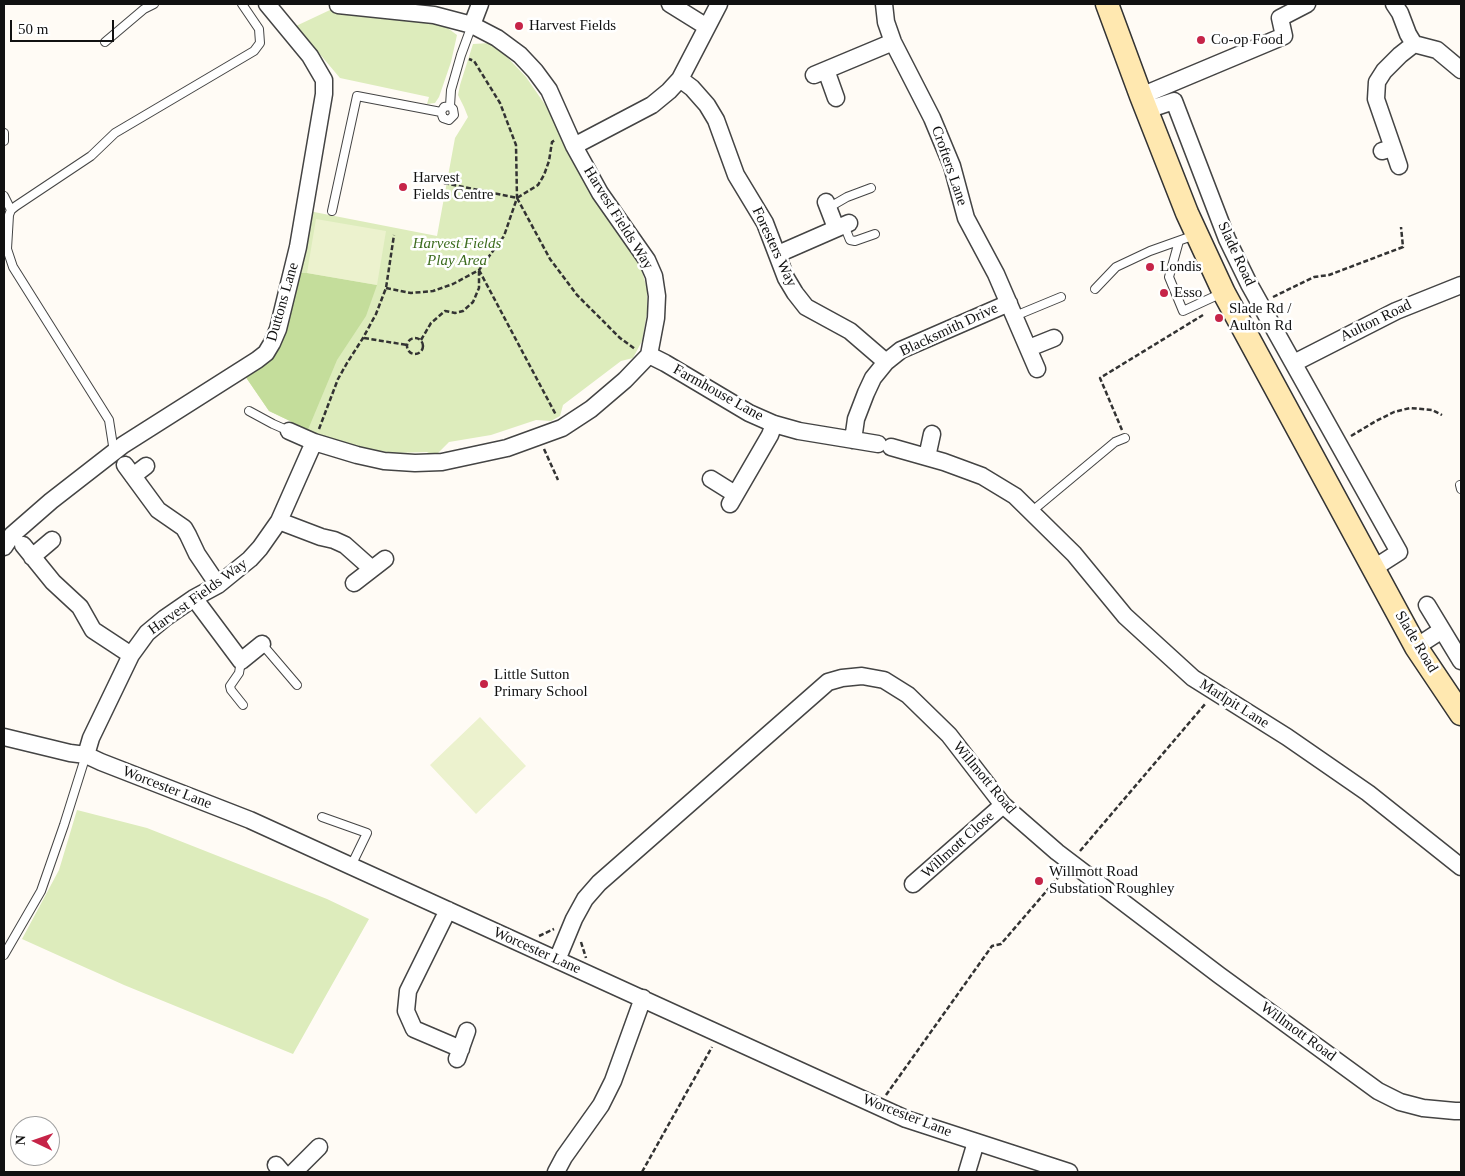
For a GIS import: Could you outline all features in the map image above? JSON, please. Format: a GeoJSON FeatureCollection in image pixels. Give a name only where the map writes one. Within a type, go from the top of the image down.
{"type":"FeatureCollection","features":[{"type":"Feature","properties":{"kind":"main road","name":"Slade Road"},"geometry":{"type":"LineString","coordinates":[[1107,4],[1187,213],[1188,238],[1225,294],[1416,647],[1461,714]]}},
{"type":"Feature","properties":{"kind":"street","name":"Duttons Lane"},"geometry":{"type":"LineString","coordinates":[[4,547],[12,535],[51,501],[123,445],[266,353],[278,329],[298,247],[324,94],[324,80],[310,56],[267,4]]}},
{"type":"Feature","properties":{"kind":"street"},"geometry":{"type":"LineString","coordinates":[[472,25],[480,4]]}},
{"type":"Feature","properties":{"kind":"street"},"geometry":{"type":"LineString","coordinates":[[670,4],[707,27]]}},
{"type":"Feature","properties":{"kind":"street"},"geometry":{"type":"LineString","coordinates":[[571,139],[652,105],[669,91],[680,78],[719,4]]}},
{"type":"Feature","properties":{"kind":"street","name":"Crofters Lane"},"geometry":{"type":"LineString","coordinates":[[884,4],[886,22],[893,42],[932,118],[952,166],[966,218],[996,274],[1037,369]]}},
{"type":"Feature","properties":{"kind":"street"},"geometry":{"type":"LineString","coordinates":[[1144,103],[1284,36],[1280,18],[1307,4]]}},
{"type":"Feature","properties":{"kind":"street"},"geometry":{"type":"LineString","coordinates":[[1394,4],[1414,44],[1437,50],[1461,70]]}},
{"type":"Feature","properties":{"kind":"street","name":"Harvest Fields Way"},"geometry":{"type":"LineString","coordinates":[[338,5],[355,5],[434,15],[472,25],[497,38],[520,55],[535,71],[549,90],[571,139],[600,193],[647,260],[654,276],[657,296],[656,318],[649,355]]}},
{"type":"Feature","properties":{"kind":"street"},"geometry":{"type":"LineString","coordinates":[[836,98],[820,73],[893,42]]}},
{"type":"Feature","properties":{"kind":"street"},"geometry":{"type":"LineString","coordinates":[[1399,166],[1387,150],[1376,99],[1377,82],[1384,71],[1414,44]]}},
{"type":"Feature","properties":{"kind":"street","name":"Foresters Way"},"geometry":{"type":"LineString","coordinates":[[680,78],[707,105],[716,120],[736,175],[765,224],[786,278],[795,293],[806,307],[850,331],[886,362]]}},
{"type":"Feature","properties":{"kind":"street","name":"Slade Road"},"geometry":{"type":"LineString","coordinates":[[1144,103],[1174,101],[1228,239],[1249,284],[1400,552],[1374,568]]}},
{"type":"Feature","properties":{"kind":"street"},"geometry":{"type":"LineString","coordinates":[[778,254],[843,226],[827,205]]}},
{"type":"Feature","properties":{"kind":"street"},"geometry":{"type":"LineString","coordinates":[[1225,294],[1249,284]]}},
{"type":"Feature","properties":{"kind":"street","name":"Aulton Road"},"geometry":{"type":"LineString","coordinates":[[1294,363],[1396,311],[1461,284]]}},
{"type":"Feature","properties":{"kind":"street","name":"Blacksmith Drive"},"geometry":{"type":"LineString","coordinates":[[853,440],[856,419],[873,378],[886,362],[901,350],[1014,315]]}},
{"type":"Feature","properties":{"kind":"street"},"geometry":{"type":"LineString","coordinates":[[1028,348],[1054,338]]}},
{"type":"Feature","properties":{"kind":"street"},"geometry":{"type":"LineString","coordinates":[[289,431],[314,442],[375,459],[415,463],[442,462],[478,455],[507,448],[562,428],[591,409],[625,380],[649,355]]}},
{"type":"Feature","properties":{"kind":"street","name":"Farmhouse Lane"},"geometry":{"type":"LineString","coordinates":[[649,355],[749,413],[774,424],[799,432],[884,446]]}},
{"type":"Feature","properties":{"kind":"street"},"geometry":{"type":"LineString","coordinates":[[711,479],[732,499],[770,435],[774,424]]}},
{"type":"Feature","properties":{"kind":"street"},"geometry":{"type":"LineString","coordinates":[[927,457],[932,434]]}},
{"type":"Feature","properties":{"kind":"street","name":"Harvest Fields Way"},"geometry":{"type":"LineString","coordinates":[[86,755],[91,738],[131,655],[147,633],[164,618],[218,585],[250,559],[260,548],[279,521],[314,442]]}},
{"type":"Feature","properties":{"kind":"street","name":"Marlpit Lane"},"geometry":{"type":"LineString","coordinates":[[884,446],[944,462],[982,476],[1015,496],[1074,554],[1125,616],[1193,678],[1287,736],[1368,793],[1461,867]]}},
{"type":"Feature","properties":{"kind":"street"},"geometry":{"type":"LineString","coordinates":[[1318,464],[1340,446]]}},
{"type":"Feature","properties":{"kind":"street"},"geometry":{"type":"LineString","coordinates":[[146,466],[129,470],[158,510],[184,528],[197,554],[218,585]]}},
{"type":"Feature","properties":{"kind":"street"},"geometry":{"type":"LineString","coordinates":[[279,521],[334,540],[378,564],[354,583]]}},
{"type":"Feature","properties":{"kind":"street"},"geometry":{"type":"LineString","coordinates":[[52,540],[27,551],[53,582],[80,607],[93,630],[131,655]]}},
{"type":"Feature","properties":{"kind":"street"},"geometry":{"type":"LineString","coordinates":[[194,598],[241,661],[262,644]]}},
{"type":"Feature","properties":{"kind":"street"},"geometry":{"type":"LineString","coordinates":[[1427,605],[1461,661]]}},
{"type":"Feature","properties":{"kind":"street"},"geometry":{"type":"LineString","coordinates":[[1416,647],[1442,630]]}},
{"type":"Feature","properties":{"kind":"street","name":"Willmott Road"},"geometry":{"type":"LineString","coordinates":[[557,960],[585,899],[599,883],[828,682],[842,678],[862,676],[884,680],[908,695],[949,735],[1003,805],[1071,863],[1219,975],[1378,1091],[1400,1102],[1423,1108],[1461,1111]]}},
{"type":"Feature","properties":{"kind":"street","name":"Worcester Lane"},"geometry":{"type":"LineString","coordinates":[[4,737],[86,755],[250,820],[878,1107],[906,1119],[1069,1172]]}},
{"type":"Feature","properties":{"kind":"street","name":"Willmott Close"},"geometry":{"type":"LineString","coordinates":[[913,884],[1003,805]]}},
{"type":"Feature","properties":{"kind":"street"},"geometry":{"type":"LineString","coordinates":[[448,910],[408,991],[406,1011],[414,1029],[459,1054],[467,1031]]}},
{"type":"Feature","properties":{"kind":"street"},"geometry":{"type":"LineString","coordinates":[[556,1172],[564,1157],[600,1105],[613,1081],[643,998]]}},
{"type":"Feature","properties":{"kind":"street"},"geometry":{"type":"LineString","coordinates":[[967,1172],[976,1142]]}},
{"type":"Feature","properties":{"kind":"street"},"geometry":{"type":"LineString","coordinates":[[294,1172],[319,1147]]}},
{"type":"Feature","properties":{"kind":"lane"},"geometry":{"type":"LineString","coordinates":[[106,42],[144,9],[154,4]]}},
{"type":"Feature","properties":{"kind":"lane"},"geometry":{"type":"LineString","coordinates":[[114,452],[108,420],[13,268],[7,249],[9,215],[12,210],[91,156],[115,133],[254,51],[260,43],[259,29],[242,4]]}},
{"type":"Feature","properties":{"kind":"lane"},"geometry":{"type":"LineString","coordinates":[[440,112],[443,118],[449,120],[454,115],[454,109],[450,106],[451,90],[472,25]]}},
{"type":"Feature","properties":{"kind":"lane"},"geometry":{"type":"LineString","coordinates":[[332,211],[357,96],[440,112]]}},
{"type":"Feature","properties":{"kind":"lane"},"geometry":{"type":"LineString","coordinates":[[440,112],[444,107],[450,106]]}},
{"type":"Feature","properties":{"kind":"lane"},"geometry":{"type":"LineString","coordinates":[[4,133],[4,142]]}},
{"type":"Feature","properties":{"kind":"lane"},"geometry":{"type":"LineString","coordinates":[[827,205],[872,188]]}},
{"type":"Feature","properties":{"kind":"lane"},"geometry":{"type":"LineString","coordinates":[[4,196],[12,210]]}},
{"type":"Feature","properties":{"kind":"lane"},"geometry":{"type":"LineString","coordinates":[[843,226],[850,240],[855,242],[875,234]]}},
{"type":"Feature","properties":{"kind":"lane"},"geometry":{"type":"LineString","coordinates":[[1095,289],[1116,266],[1150,251],[1188,238]]}},
{"type":"Feature","properties":{"kind":"lane"},"geometry":{"type":"LineString","coordinates":[[1188,238],[1169,277],[1183,311],[1225,294]]}},
{"type":"Feature","properties":{"kind":"lane"},"geometry":{"type":"LineString","coordinates":[[1014,315],[1061,298]]}},
{"type":"Feature","properties":{"kind":"lane"},"geometry":{"type":"LineString","coordinates":[[249,411],[289,431]]}},
{"type":"Feature","properties":{"kind":"lane"},"geometry":{"type":"LineString","coordinates":[[1032,512],[1116,442],[1125,438]]}},
{"type":"Feature","properties":{"kind":"lane"},"geometry":{"type":"LineString","coordinates":[[262,644],[297,685]]}},
{"type":"Feature","properties":{"kind":"lane"},"geometry":{"type":"LineString","coordinates":[[241,661],[239,673],[230,686],[243,705]]}},
{"type":"Feature","properties":{"kind":"lane"},"geometry":{"type":"LineString","coordinates":[[4,955],[41,892],[86,755]]}},
{"type":"Feature","properties":{"kind":"lane"},"geometry":{"type":"LineString","coordinates":[[322,818],[367,833],[351,866]]}},
{"type":"Feature","properties":{"kind":"path"},"geometry":{"type":"LineString","coordinates":[[386,288],[410,293],[433,292],[479,270],[504,236],[517,198],[516,145],[500,103],[474,61],[461,55]]}},
{"type":"Feature","properties":{"kind":"path"},"geometry":{"type":"LineString","coordinates":[[444,183],[517,198],[538,185],[549,161],[552,142],[571,139]]}},
{"type":"Feature","properties":{"kind":"path"},"geometry":{"type":"LineString","coordinates":[[517,198],[550,259],[577,295],[620,338],[632,348],[649,355]]}},
{"type":"Feature","properties":{"kind":"path"},"geometry":{"type":"LineString","coordinates":[[1260,303],[1314,276],[1328,275],[1403,247],[1401,226]]}},
{"type":"Feature","properties":{"kind":"path"},"geometry":{"type":"LineString","coordinates":[[314,442],[338,379],[376,314],[386,288],[394,235]]}},
{"type":"Feature","properties":{"kind":"path"},"geometry":{"type":"LineString","coordinates":[[420,340],[416,338],[408,340],[409,351],[414,354],[420,351],[422,348],[420,340],[431,323],[445,311],[455,313],[463,311],[474,302],[479,288],[479,270]]}},
{"type":"Feature","properties":{"kind":"path"},"geometry":{"type":"LineString","coordinates":[[479,270],[562,428]]}},
{"type":"Feature","properties":{"kind":"path"},"geometry":{"type":"LineString","coordinates":[[1125,438],[1100,378],[1204,314]]}},
{"type":"Feature","properties":{"kind":"path"},"geometry":{"type":"LineString","coordinates":[[363,338],[407,345]]}},
{"type":"Feature","properties":{"kind":"path"},"geometry":{"type":"LineString","coordinates":[[1340,446],[1376,421],[1394,412],[1410,408],[1432,410],[1442,415]]}},
{"type":"Feature","properties":{"kind":"path"},"geometry":{"type":"LineString","coordinates":[[539,437],[558,480]]}},
{"type":"Feature","properties":{"kind":"path"},"geometry":{"type":"LineString","coordinates":[[878,1107],[992,946],[1001,944],[1215,692]]}},
{"type":"Feature","properties":{"kind":"path"},"geometry":{"type":"LineString","coordinates":[[642,1172],[720,1034]]}},
{"type":"Feature","properties":{"kind":"green space"},"geometry":{"type":"Polygon","coordinates":[[[330,10],[424,21],[445,26],[457,35],[451,62],[439,97],[435,103],[427,104],[429,97],[340,78],[296,26],[330,10]]]}},
{"type":"Feature","properties":{"kind":"green space","name":"Harvest Fields Play Area"},"geometry":{"type":"Polygon","coordinates":[[[490,43],[526,77],[546,106],[591,191],[640,264],[647,289],[647,313],[642,341],[633,358],[621,361],[563,405],[560,416],[551,421],[536,420],[491,435],[449,442],[438,453],[394,453],[359,448],[307,432],[269,411],[245,376],[264,365],[280,338],[309,211],[437,236],[455,138],[468,117],[458,95],[460,85],[473,44],[490,43]]]}},
{"type":"Feature","properties":{"kind":"green space"},"geometry":{"type":"Polygon","coordinates":[[[316,219],[386,231],[377,285],[307,273],[316,219]]]}},
{"type":"Feature","properties":{"kind":"green space"},"geometry":{"type":"Polygon","coordinates":[[[297,273],[377,285],[366,316],[337,360],[307,432],[269,411],[245,376],[264,365],[280,338],[297,273]]]}},
{"type":"Feature","properties":{"kind":"green space"},"geometry":{"type":"Polygon","coordinates":[[[480,717],[526,766],[476,814],[430,765],[480,717]]]}},
{"type":"Feature","properties":{"kind":"green space"},"geometry":{"type":"Polygon","coordinates":[[[77,810],[147,828],[327,899],[369,919],[293,1054],[124,985],[22,939],[59,870],[77,810]]]}},
{"type":"Feature","properties":{"kind":"place","name":"Harvest Fields"},"geometry":{"type":"Point","coordinates":[519,26]}},
{"type":"Feature","properties":{"kind":"place","name":"Co-op Food"},"geometry":{"type":"Point","coordinates":[1201,40]}},
{"type":"Feature","properties":{"kind":"place","name":"Harvest Fields Centre"},"geometry":{"type":"Point","coordinates":[403,187]}},
{"type":"Feature","properties":{"kind":"place","name":"Londis"},"geometry":{"type":"Point","coordinates":[1150,267]}},
{"type":"Feature","properties":{"kind":"place","name":"Esso"},"geometry":{"type":"Point","coordinates":[1164,293]}},
{"type":"Feature","properties":{"kind":"place","name":"Slade Rd / Aulton Rd"},"geometry":{"type":"Point","coordinates":[1219,318]}},
{"type":"Feature","properties":{"kind":"place","name":"Little Sutton Primary School"},"geometry":{"type":"Point","coordinates":[484,684]}},
{"type":"Feature","properties":{"kind":"place","name":"Willmott Road Substation Roughley"},"geometry":{"type":"Point","coordinates":[1039,881]}}]}
